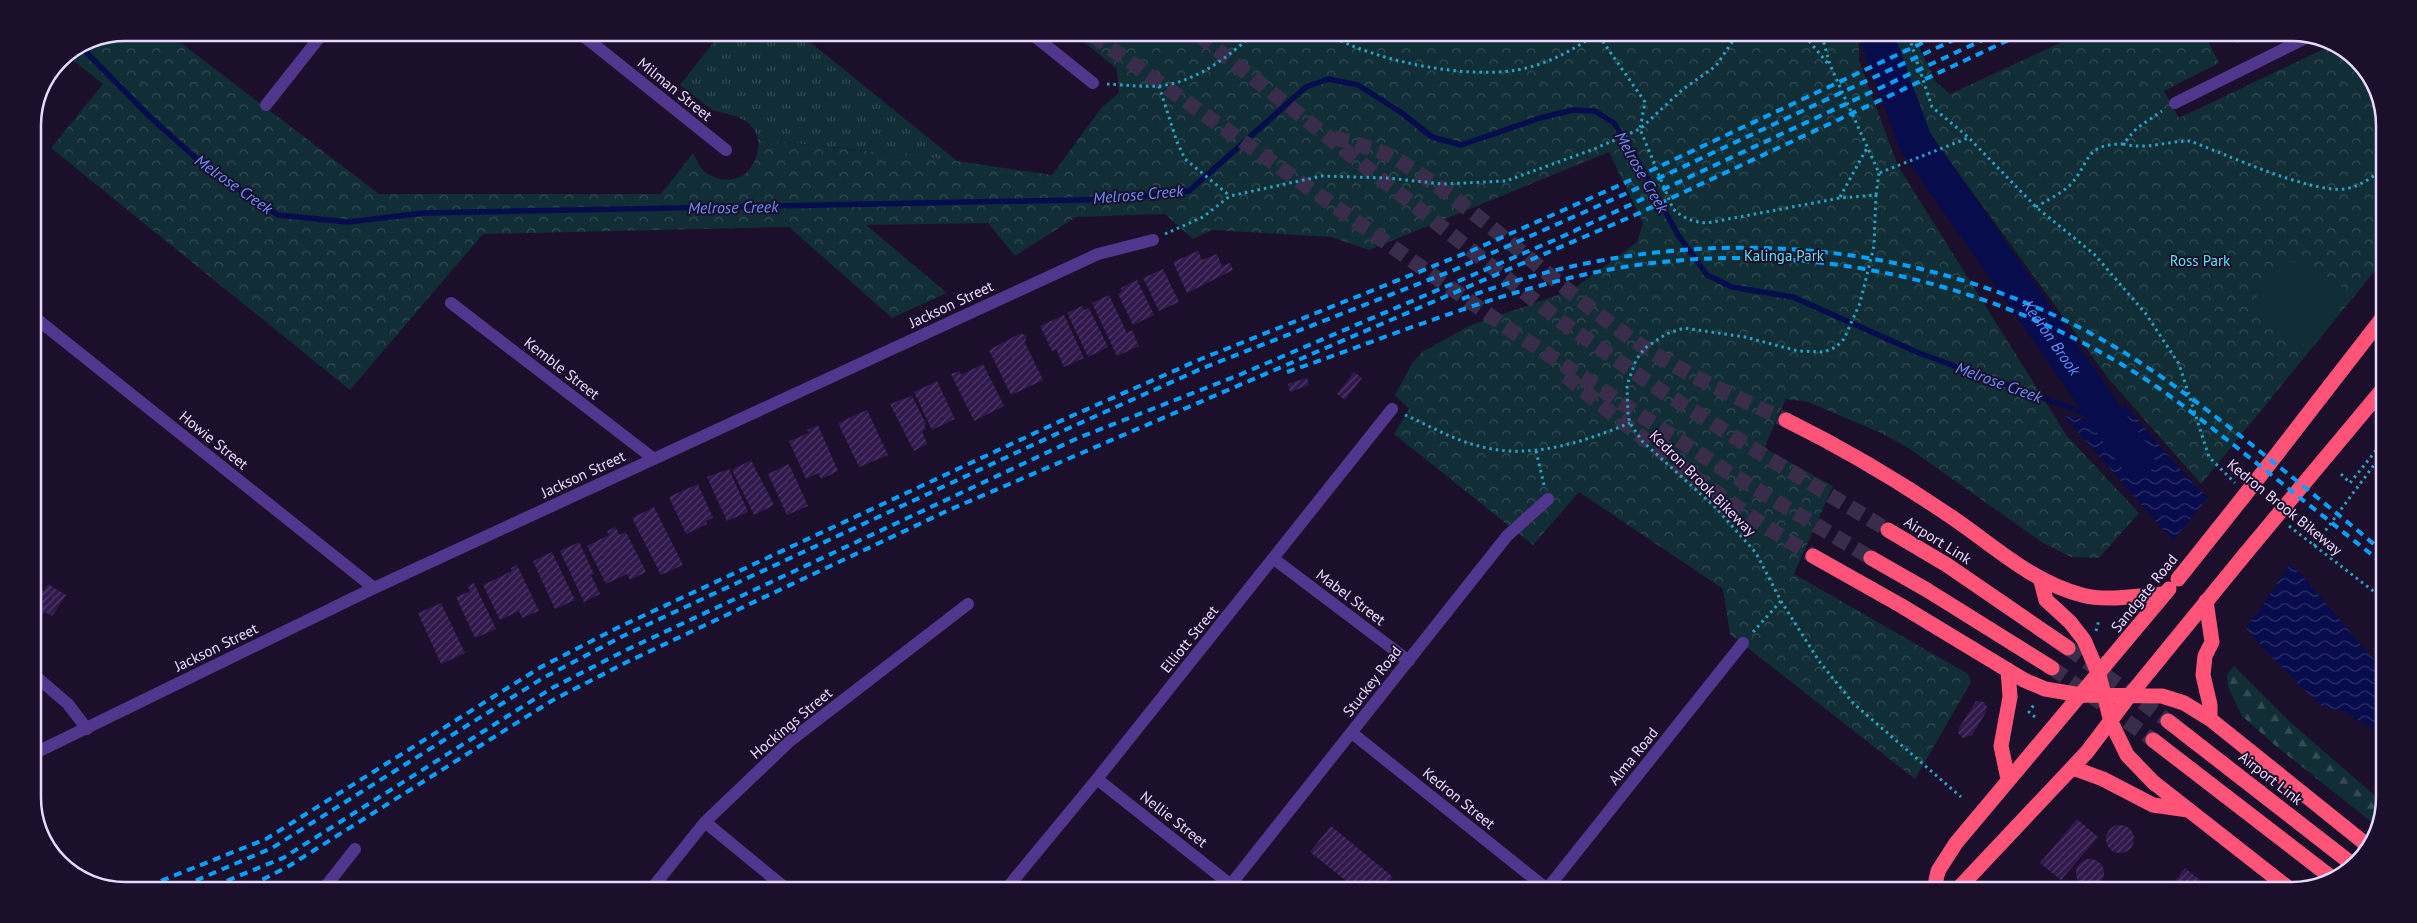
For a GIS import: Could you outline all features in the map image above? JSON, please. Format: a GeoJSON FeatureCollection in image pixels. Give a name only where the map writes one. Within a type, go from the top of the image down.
{"type":"FeatureCollection","features":[{"type":"Feature","properties":{"kind":"highway","name":"Sandgate Road"},"geometry":{"type":"LineString","coordinates":[[1936,882],[1938,871],[1956,843],[2178,579],[2376,326]]}},
{"type":"Feature","properties":{"kind":"highway"},"geometry":{"type":"LineString","coordinates":[[1965,882],[2073,768],[2206,601],[2376,397]]}},
{"type":"Feature","properties":{"kind":"highway"},"geometry":{"type":"LineString","coordinates":[[1786,420],[1860,459],[1920,496],[2041,581],[2082,595],[2099,598],[2165,594]]}},
{"type":"Feature","properties":{"kind":"highway","name":"Airport Link"},"geometry":{"type":"LineString","coordinates":[[1888,530],[1947,565],[2068,648]]}},
{"type":"Feature","properties":{"kind":"highway"},"geometry":{"type":"LineString","coordinates":[[1813,556],[2045,690],[2104,697],[2130,695],[2175,699],[2210,719],[2363,841]]}},
{"type":"Feature","properties":{"kind":"highway"},"geometry":{"type":"LineString","coordinates":[[1871,558],[1927,590],[2052,668]]}},
{"type":"Feature","properties":{"kind":"highway"},"geometry":{"type":"LineString","coordinates":[[2041,581],[2046,600],[2079,631],[2099,675],[2111,722],[2121,747],[2153,782],[2282,882]]}},
{"type":"Feature","properties":{"kind":"highway"},"geometry":{"type":"LineString","coordinates":[[2206,601],[2212,642],[2205,656],[2203,675],[2210,705],[2210,719]]}},
{"type":"Feature","properties":{"kind":"highway"},"geometry":{"type":"LineString","coordinates":[[2008,670],[2010,697],[2002,746],[2008,779]]}},
{"type":"Feature","properties":{"kind":"highway","name":"Airport Link"},"geometry":{"type":"LineString","coordinates":[[2168,721],[2347,860]]}},
{"type":"Feature","properties":{"kind":"highway"},"geometry":{"type":"LineString","coordinates":[[2154,740],[2327,874]]}},
{"type":"Feature","properties":{"kind":"highway"},"geometry":{"type":"LineString","coordinates":[[2073,768],[2103,779],[2153,805],[2189,811]]}},
{"type":"Feature","properties":{"kind":"street"},"geometry":{"type":"LineString","coordinates":[[266,105],[317,41]]}},
{"type":"Feature","properties":{"kind":"street","name":"Milman Street"},"geometry":{"type":"LineString","coordinates":[[590,41],[726,150]]}},
{"type":"Feature","properties":{"kind":"street"},"geometry":{"type":"LineString","coordinates":[[1040,41],[1093,83]]}},
{"type":"Feature","properties":{"kind":"street"},"geometry":{"type":"LineString","coordinates":[[2175,103],[2300,42]]}},
{"type":"Feature","properties":{"kind":"street","name":"Jackson Street"},"geometry":{"type":"LineString","coordinates":[[41,750],[374,588],[1098,254],[1153,240]]}},
{"type":"Feature","properties":{"kind":"street","name":"Kemble Street"},"geometry":{"type":"LineString","coordinates":[[451,303],[654,459]]}},
{"type":"Feature","properties":{"kind":"street","name":"Howie Street"},"geometry":{"type":"LineString","coordinates":[[41,322],[374,588]]}},
{"type":"Feature","properties":{"kind":"street","name":"Elliott Street"},"geometry":{"type":"LineString","coordinates":[[1012,882],[1098,779],[1392,409]]}},
{"type":"Feature","properties":{"kind":"street","name":"Stuckey Road"},"geometry":{"type":"LineString","coordinates":[[1233,882],[1508,536],[1548,499]]}},
{"type":"Feature","properties":{"kind":"street","name":"Mabel Street"},"geometry":{"type":"LineString","coordinates":[[1274,559],[1409,661]]}},
{"type":"Feature","properties":{"kind":"street","name":"Hockings Street"},"geometry":{"type":"LineString","coordinates":[[657,882],[705,822],[790,741],[968,604]]}},
{"type":"Feature","properties":{"kind":"street","name":"Alma Road"},"geometry":{"type":"LineString","coordinates":[[1553,882],[1743,643]]}},
{"type":"Feature","properties":{"kind":"street"},"geometry":{"type":"LineString","coordinates":[[41,681],[68,704],[87,728]]}},
{"type":"Feature","properties":{"kind":"street","name":"Kedron Street"},"geometry":{"type":"LineString","coordinates":[[1352,733],[1538,882]]}},
{"type":"Feature","properties":{"kind":"street","name":"Nellie Street"},"geometry":{"type":"LineString","coordinates":[[1098,779],[1225,882]]}},
{"type":"Feature","properties":{"kind":"street"},"geometry":{"type":"LineString","coordinates":[[705,822],[778,882]]}},
{"type":"Feature","properties":{"kind":"street"},"geometry":{"type":"LineString","coordinates":[[329,882],[355,849]]}},
{"type":"Feature","properties":{"kind":"path"},"geometry":{"type":"LineString","coordinates":[[1093,83],[1159,86],[1186,78],[1218,63],[1245,41]]}},
{"type":"Feature","properties":{"kind":"path"},"geometry":{"type":"LineString","coordinates":[[1340,41],[1349,46],[1409,64],[1480,72],[1517,70],[1549,61],[1586,41]]}},
{"type":"Feature","properties":{"kind":"path"},"geometry":{"type":"LineString","coordinates":[[1602,41],[1645,102],[1640,129],[1673,209],[1680,215],[1695,222],[1707,223],[1840,198],[1876,196]]}},
{"type":"Feature","properties":{"kind":"path"},"geometry":{"type":"LineString","coordinates":[[1153,240],[1203,217],[1230,196],[1322,176],[1387,178],[1443,184],[1506,181],[1629,136],[1640,129],[1682,90],[1716,66],[1733,41]]}},
{"type":"Feature","properties":{"kind":"path"},"geometry":{"type":"LineString","coordinates":[[1809,41],[1830,65]]}},
{"type":"Feature","properties":{"kind":"path"},"geometry":{"type":"LineString","coordinates":[[1823,41],[1830,65],[1880,173],[1968,137]]}},
{"type":"Feature","properties":{"kind":"path","name":"Kedron Brook Bikeway"},"geometry":{"type":"LineString","coordinates":[[1910,41],[1932,107],[1968,137],[2036,207],[2094,254],[2146,314],[2179,364],[2209,457],[2240,486]]}},
{"type":"Feature","properties":{"kind":"path"},"geometry":{"type":"LineString","coordinates":[[1159,86],[1185,159],[1230,196]]}},
{"type":"Feature","properties":{"kind":"path"},"geometry":{"type":"LineString","coordinates":[[2123,144],[2137,128],[2175,103]]}},
{"type":"Feature","properties":{"kind":"path"},"geometry":{"type":"LineString","coordinates":[[2036,207],[2069,186],[2090,153],[2109,144],[2137,147],[2190,141],[2262,169],[2321,187],[2342,189],[2356,186],[2376,173]]}},
{"type":"Feature","properties":{"kind":"path"},"geometry":{"type":"LineString","coordinates":[[1840,198],[1867,148]]}},
{"type":"Feature","properties":{"kind":"path","name":"Kedron Brook Bikeway"},"geometry":{"type":"LineString","coordinates":[[1880,173],[1876,196],[1874,246],[1860,303],[1844,339],[1836,347],[1824,352],[1798,351],[1745,337],[1684,328],[1666,334],[1645,348],[1630,372],[1627,385],[1630,424],[1657,456],[1716,508],[1756,553],[1781,601],[1819,661],[1853,703],[1961,797]]}},
{"type":"Feature","properties":{"kind":"path"},"geometry":{"type":"LineString","coordinates":[[1392,409],[1450,436],[1476,445],[1536,451],[1585,441],[1630,424]]}},
{"type":"Feature","properties":{"kind":"path"},"geometry":{"type":"LineString","coordinates":[[2341,474],[2350,483],[2376,450]]}},
{"type":"Feature","properties":{"kind":"path"},"geometry":{"type":"LineString","coordinates":[[1536,451],[1548,499]]}},
{"type":"Feature","properties":{"kind":"path"},"geometry":{"type":"LineString","coordinates":[[2314,546],[2376,462]]}},
{"type":"Feature","properties":{"kind":"path","name":"Kedron Brook Bikeway"},"geometry":{"type":"LineString","coordinates":[[2283,521],[2376,593]]}},
{"type":"Feature","properties":{"kind":"path"},"geometry":{"type":"LineString","coordinates":[[1743,643],[1781,601]]}},
{"type":"Feature","properties":{"kind":"path"},"geometry":{"type":"LineString","coordinates":[[2035,717],[2028,712],[2039,699]]}},
{"type":"Feature","properties":{"kind":"green space","name":"Kalinga Park"},"geometry":{"type":"Polygon","coordinates":[[[125,41],[178,41],[379,194],[661,194],[693,153],[702,168],[713,177],[729,180],[744,175],[757,156],[758,139],[957,161],[1052,175],[1102,107],[1119,93],[1117,69],[1082,41],[1859,41],[1859,61],[1898,166],[2067,436],[2139,513],[2099,558],[2071,557],[2043,543],[1910,449],[1881,433],[1808,402],[1786,399],[1764,448],[1833,486],[1794,574],[1968,674],[1971,682],[1915,779],[1730,634],[1723,589],[1579,492],[1533,545],[1394,434],[1409,409],[1395,395],[1413,362],[1422,352],[1471,325],[1572,290],[1637,242],[1643,223],[1609,152],[1369,250],[1331,237],[1212,230],[1193,239],[1165,214],[1076,217],[1015,256],[988,223],[866,225],[947,293],[892,318],[789,227],[483,234],[350,390],[51,148],[103,84],[73,60],[93,48],[109,43],[125,41]]]}},
{"type":"Feature","properties":{"kind":"green space"},"geometry":{"type":"Polygon","coordinates":[[[715,41],[809,41],[957,161],[758,139],[754,129],[746,121],[712,110],[680,85],[715,41]]]}},
{"type":"Feature","properties":{"kind":"green space","name":"Ross Park"},"geometry":{"type":"Polygon","coordinates":[[[1894,41],[1916,41],[1936,82],[1950,94],[2064,41],[2208,41],[2219,63],[2164,91],[2179,118],[2325,48],[2338,55],[2358,74],[2369,93],[2374,109],[2376,120],[2376,270],[2201,484],[2108,378],[1928,131],[1894,41]]]}},
{"type":"Feature","properties":{"kind":"green space"},"geometry":{"type":"Polygon","coordinates":[[[2277,261],[2305,263],[2341,285],[2340,313],[2315,345],[2283,339],[2271,327],[2255,300],[2277,261]]]}},
{"type":"Feature","properties":{"kind":"green space"},"geometry":{"type":"Polygon","coordinates":[[[2234,666],[2289,721],[2376,797],[2372,822],[2276,746],[2242,716],[2228,687],[2227,675],[2234,666]]]}},
{"type":"Feature","properties":{"kind":"water"},"geometry":{"type":"Polygon","coordinates":[[[2125,405],[2194,485],[2299,572],[2376,662],[2376,731],[2343,711],[2323,707],[2303,689],[2259,644],[2169,536],[2064,416],[2109,422],[2125,405]]]}},
{"type":"Feature","properties":{"kind":"pier"},"geometry":{"type":"Polygon","coordinates":[[[2210,495],[2291,562],[2262,607],[2244,630],[2171,543],[2210,495]]]}},
{"type":"Feature","properties":{"kind":"building"},"geometry":{"type":"Polygon","coordinates":[[[1198,251],[1202,260],[1217,254],[1222,266],[1230,263],[1233,270],[1187,293],[1173,262],[1198,251]]]}},
{"type":"Feature","properties":{"kind":"building"},"geometry":{"type":"Polygon","coordinates":[[[1163,269],[1179,302],[1159,311],[1143,278],[1163,269]]]}},
{"type":"Feature","properties":{"kind":"building"},"geometry":{"type":"Polygon","coordinates":[[[1137,280],[1154,315],[1133,325],[1118,294],[1122,291],[1121,288],[1137,280]]]}},
{"type":"Feature","properties":{"kind":"building"},"geometry":{"type":"Polygon","coordinates":[[[1109,295],[1127,333],[1132,330],[1139,346],[1117,356],[1092,303],[1109,295]]]}},
{"type":"Feature","properties":{"kind":"building"},"geometry":{"type":"Polygon","coordinates":[[[1082,306],[1084,310],[1089,308],[1108,347],[1088,357],[1067,313],[1082,306]]]}},
{"type":"Feature","properties":{"kind":"building"},"geometry":{"type":"Polygon","coordinates":[[[1064,315],[1084,358],[1064,367],[1056,349],[1052,351],[1040,326],[1064,315]]]}},
{"type":"Feature","properties":{"kind":"building"},"geometry":{"type":"Polygon","coordinates":[[[1021,333],[1026,336],[1025,343],[1043,380],[1011,395],[989,350],[1021,333]]]}},
{"type":"Feature","properties":{"kind":"building"},"geometry":{"type":"Polygon","coordinates":[[[983,364],[1004,406],[974,421],[951,374],[959,371],[961,375],[983,364]]]}},
{"type":"Feature","properties":{"kind":"building"},"geometry":{"type":"Polygon","coordinates":[[[1354,372],[1362,378],[1345,400],[1337,394],[1354,372]]]}},
{"type":"Feature","properties":{"kind":"building"},"geometry":{"type":"Polygon","coordinates":[[[1307,378],[1309,385],[1290,392],[1288,384],[1307,378]]]}},
{"type":"Feature","properties":{"kind":"building"},"geometry":{"type":"Polygon","coordinates":[[[937,381],[955,419],[932,430],[914,392],[937,381]]]}},
{"type":"Feature","properties":{"kind":"building"},"geometry":{"type":"Polygon","coordinates":[[[912,396],[926,424],[924,425],[926,429],[922,431],[927,444],[914,451],[890,404],[912,396]]]}},
{"type":"Feature","properties":{"kind":"building"},"geometry":{"type":"Polygon","coordinates":[[[867,410],[888,455],[859,467],[838,423],[867,410]]]}},
{"type":"Feature","properties":{"kind":"building"},"geometry":{"type":"Polygon","coordinates":[[[818,425],[838,471],[821,479],[818,473],[806,479],[789,441],[809,433],[807,430],[818,425]]]}},
{"type":"Feature","properties":{"kind":"building"},"geometry":{"type":"Polygon","coordinates":[[[751,460],[774,505],[754,515],[732,470],[751,460]]]}},
{"type":"Feature","properties":{"kind":"building"},"geometry":{"type":"Polygon","coordinates":[[[789,464],[808,506],[787,515],[768,474],[789,464]]]}},
{"type":"Feature","properties":{"kind":"building"},"geometry":{"type":"Polygon","coordinates":[[[729,469],[748,512],[727,521],[707,477],[729,469]]]}},
{"type":"Feature","properties":{"kind":"building"},"geometry":{"type":"Polygon","coordinates":[[[698,484],[713,518],[706,521],[707,524],[686,534],[669,497],[698,484]]]}},
{"type":"Feature","properties":{"kind":"building"},"geometry":{"type":"Polygon","coordinates":[[[654,507],[683,565],[661,575],[632,518],[654,507]]]}},
{"type":"Feature","properties":{"kind":"building"},"geometry":{"type":"Polygon","coordinates":[[[616,527],[619,535],[626,532],[646,572],[630,580],[627,574],[606,584],[587,546],[609,535],[607,531],[616,527]]]}},
{"type":"Feature","properties":{"kind":"building"},"geometry":{"type":"Polygon","coordinates":[[[579,542],[594,574],[591,575],[600,594],[584,602],[560,551],[579,542]]]}},
{"type":"Feature","properties":{"kind":"building"},"geometry":{"type":"Polygon","coordinates":[[[552,552],[575,600],[555,609],[533,561],[552,552]]]}},
{"type":"Feature","properties":{"kind":"building"},"geometry":{"type":"Polygon","coordinates":[[[517,565],[539,611],[522,618],[519,611],[500,620],[483,585],[512,571],[511,568],[517,565]]]}},
{"type":"Feature","properties":{"kind":"building"},"geometry":{"type":"Polygon","coordinates":[[[474,583],[496,629],[475,638],[456,597],[470,591],[468,586],[474,583]]]}},
{"type":"Feature","properties":{"kind":"building"},"geometry":{"type":"Polygon","coordinates":[[[48,584],[66,595],[52,616],[45,612],[41,618],[41,590],[43,591],[48,584]]]}},
{"type":"Feature","properties":{"kind":"building"},"geometry":{"type":"Polygon","coordinates":[[[441,603],[465,653],[441,664],[418,613],[441,603]]]}},
{"type":"Feature","properties":{"kind":"building"},"geometry":{"type":"Polygon","coordinates":[[[1976,701],[1984,702],[1987,707],[1986,712],[1972,735],[1963,738],[1958,733],[1959,728],[1976,701]]]}},
{"type":"Feature","properties":{"kind":"building"},"geometry":{"type":"Polygon","coordinates":[[[2077,819],[2098,837],[2061,880],[2040,863],[2077,819]]]}},
{"type":"Feature","properties":{"kind":"building"},"geometry":{"type":"Polygon","coordinates":[[[2120,825],[2130,829],[2134,839],[2130,849],[2120,853],[2110,849],[2106,839],[2110,829],[2120,825]]]}},
{"type":"Feature","properties":{"kind":"building"},"geometry":{"type":"Polygon","coordinates":[[[1331,826],[1393,877],[1388,882],[1348,882],[1310,852],[1331,826]]]}},
{"type":"Feature","properties":{"kind":"building"},"geometry":{"type":"Polygon","coordinates":[[[2085,860],[2095,860],[2103,868],[2104,873],[2101,882],[2079,882],[2077,878],[2077,868],[2085,860]]]}},
{"type":"Feature","properties":{"kind":"building"},"geometry":{"type":"Polygon","coordinates":[[[2185,868],[2202,882],[2174,882],[2185,868]]]}},
{"type":"Feature","properties":{"kind":"waterway","name":"Kedron Brook"},"geometry":{"type":"LineString","coordinates":[[1878,41],[1915,141],[2137,460]]}},
{"type":"Feature","properties":{"kind":"waterway","name":"Melrose Creek"},"geometry":{"type":"LineString","coordinates":[[86,52],[150,117],[207,168],[278,215],[348,222],[424,213],[1124,199],[1189,191],[1306,87],[1328,79],[1358,85],[1402,113],[1432,137],[1461,145],[1540,118],[1573,110],[1595,111],[1614,123],[1634,154],[1678,235],[1707,275],[1732,287],[1793,297],[1919,353],[2109,422]]}},
{"type":"Feature","properties":{"kind":"tunnel"},"geometry":{"type":"LineString","coordinates":[[1101,41],[1509,329],[1726,471],[1871,558]]}},
{"type":"Feature","properties":{"kind":"tunnel"},"geometry":{"type":"LineString","coordinates":[[1207,41],[1562,322],[1663,392],[1888,530]]}},
{"type":"Feature","properties":{"kind":"tunnel"},"geometry":{"type":"LineString","coordinates":[[1334,137],[1375,150],[1398,160],[1458,201],[1571,293],[1629,337],[1705,382],[1786,420]]}},
{"type":"Feature","properties":{"kind":"tunnel"},"geometry":{"type":"LineString","coordinates":[[1566,376],[1625,424],[1717,493],[1813,556]]}},
{"type":"Feature","properties":{"kind":"tunnel"},"geometry":{"type":"LineString","coordinates":[[2068,648],[2168,721]]}},
{"type":"Feature","properties":{"kind":"tunnel"},"geometry":{"type":"LineString","coordinates":[[2052,668],[2153,740]]}},
{"type":"Feature","properties":{"kind":"railway"},"geometry":{"type":"LineString","coordinates":[[158,882],[266,839],[541,667],[617,628],[1067,418],[1201,359],[1471,251],[1620,185],[1926,41]]}},
{"type":"Feature","properties":{"kind":"railway"},"geometry":{"type":"LineString","coordinates":[[192,882],[272,848],[543,678],[621,637],[1067,429],[1203,368],[1454,270],[1625,194],[1951,41]]}},
{"type":"Feature","properties":{"kind":"railway"},"geometry":{"type":"LineString","coordinates":[[224,882],[283,858],[552,688],[624,651],[1078,438],[1239,375],[1557,239],[1980,41]]}},
{"type":"Feature","properties":{"kind":"railway"},"geometry":{"type":"LineString","coordinates":[[258,882],[289,866],[553,700],[627,662],[949,510],[1635,215],[2006,41]]}},
{"type":"Feature","properties":{"kind":"railway"},"geometry":{"type":"LineString","coordinates":[[1462,299],[1540,274],[1620,257],[1700,249],[1781,249],[1861,257],[1940,274],[2017,299],[2092,334],[2133,358],[2172,384],[2228,426],[2376,546]]}},
{"type":"Feature","properties":{"kind":"railway"},"geometry":{"type":"LineString","coordinates":[[1287,372],[1504,296],[1578,276],[1650,263],[1723,258],[1796,260],[1868,270],[1939,286],[2008,309],[2075,339],[2139,375],[2200,419],[2376,558]]}}]}
